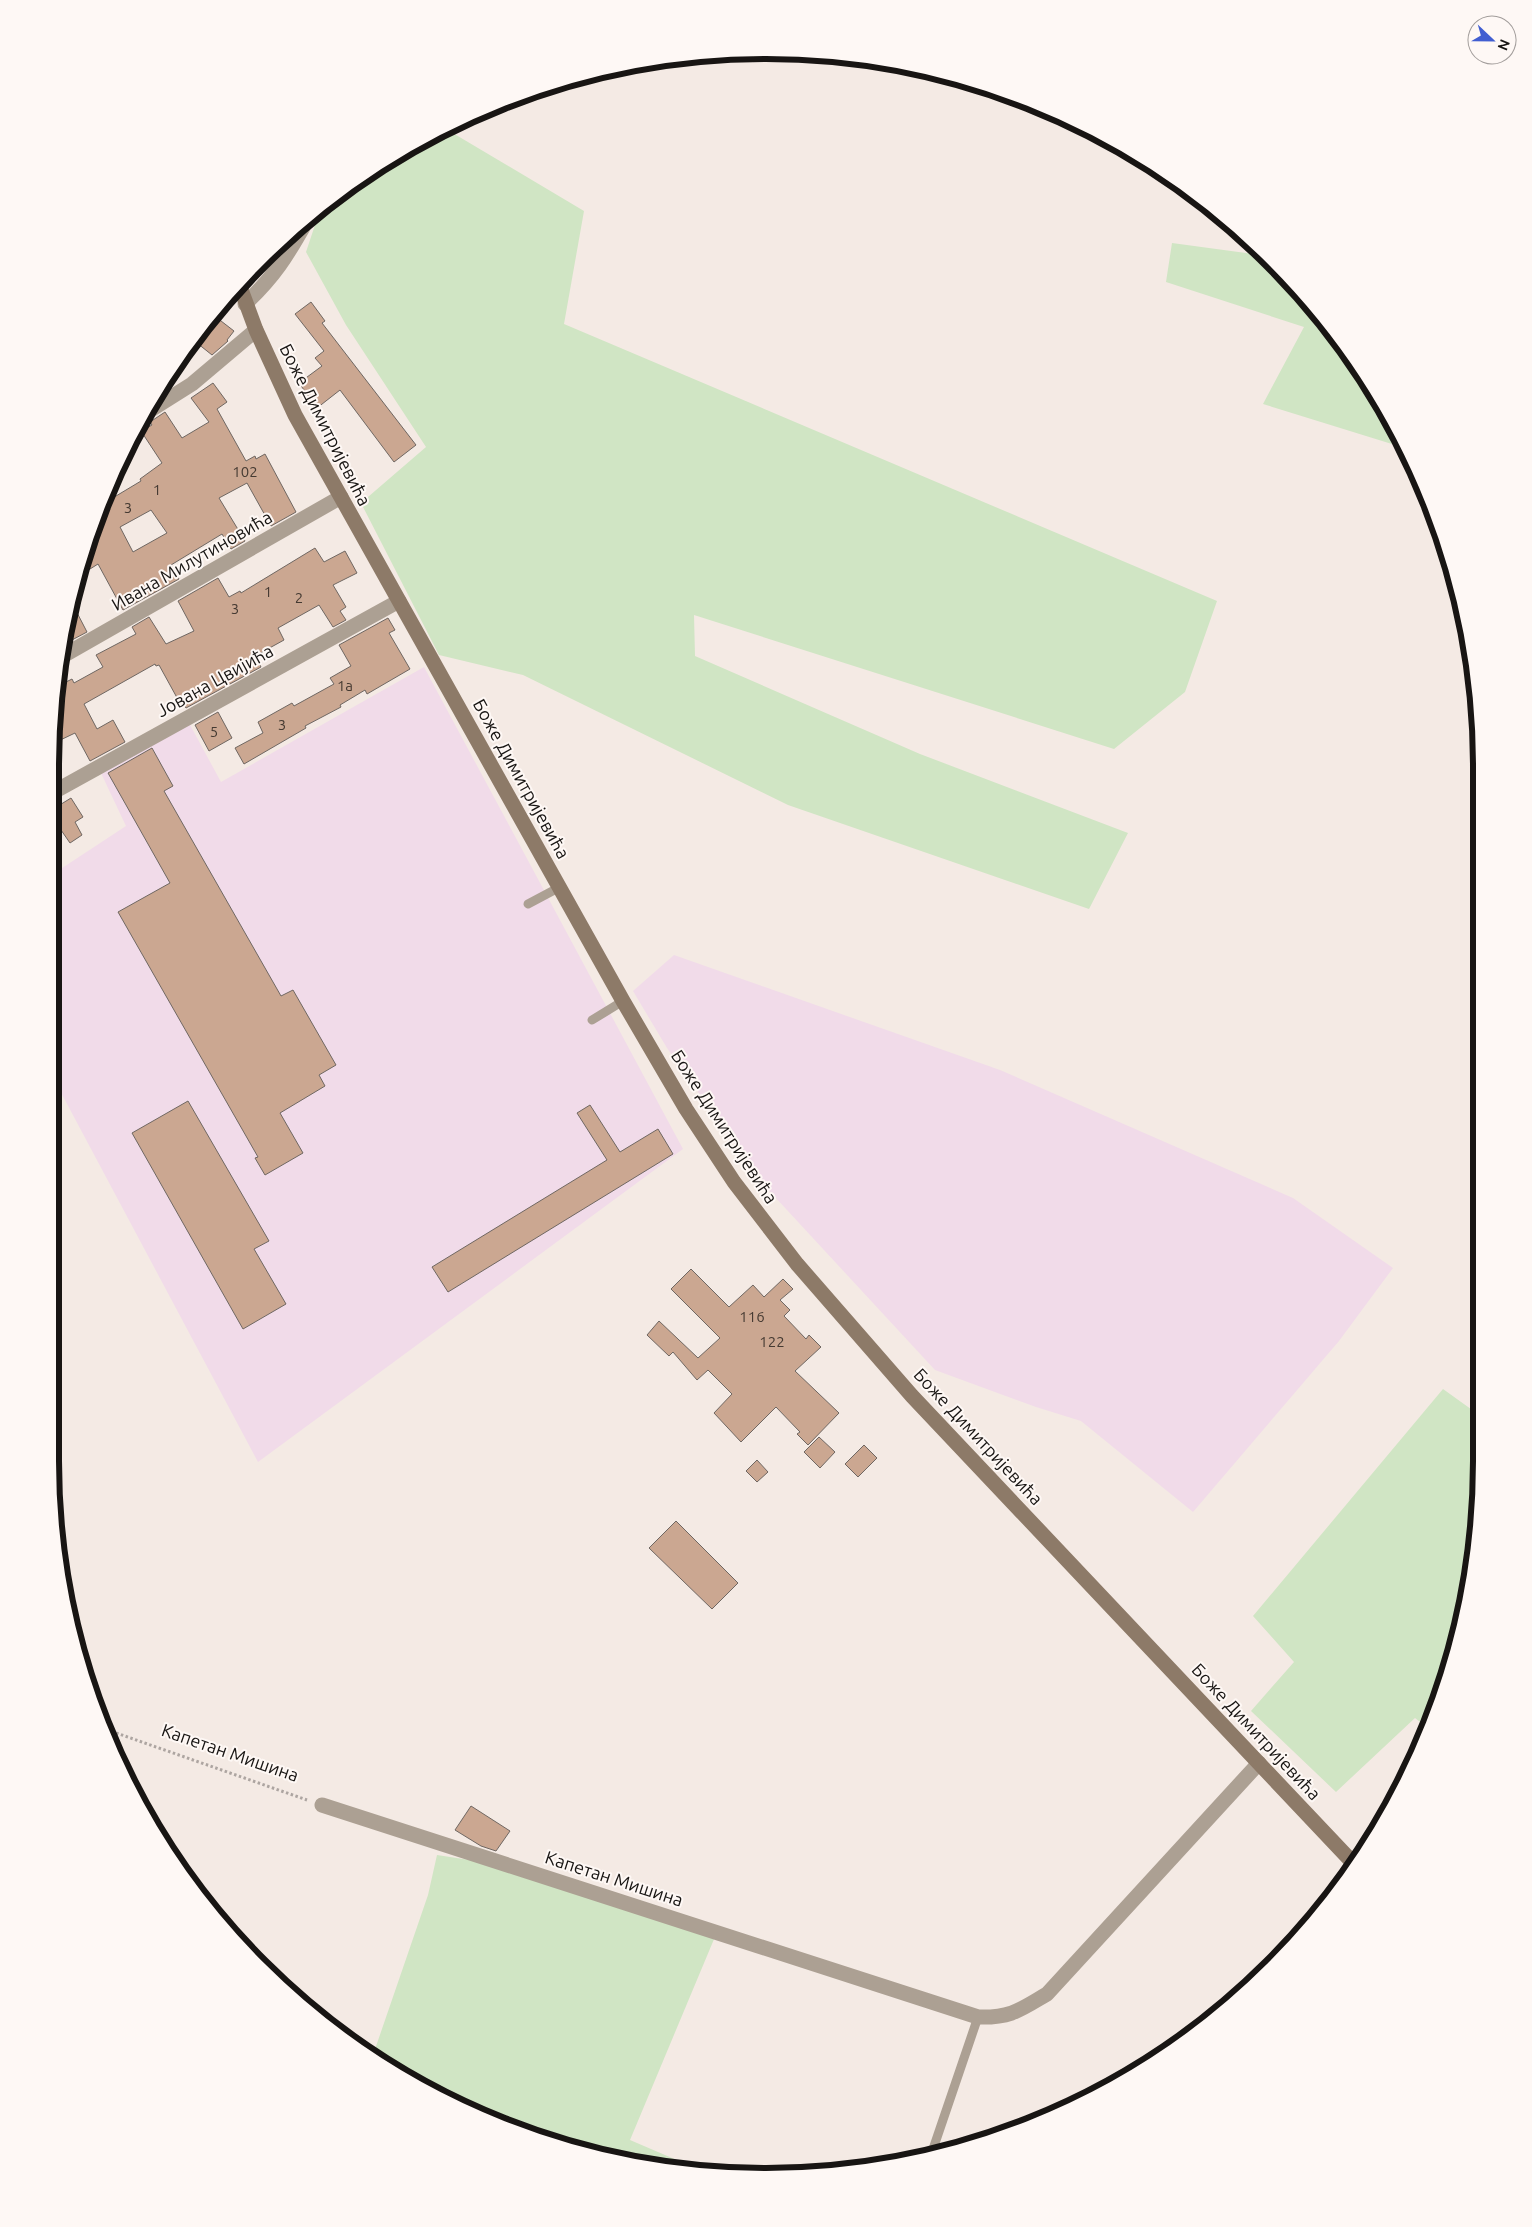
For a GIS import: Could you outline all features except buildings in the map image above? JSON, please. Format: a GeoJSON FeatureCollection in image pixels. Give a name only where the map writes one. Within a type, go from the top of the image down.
{"type":"FeatureCollection","features":[{"type":"Feature","properties":{"kind":"main road","name":"Боже Димитријевића"},"geometry":{"type":"LineString","coordinates":[[241,292],[256,330],[295,415],[623,1001],[712,1149],[755,1211],[797,1264],[912,1396],[1350,1860]]}},
{"type":"Feature","properties":{"kind":"street"},"geometry":{"type":"LineString","coordinates":[[245,304],[267,284],[286,259],[299,235]]}},
{"type":"Feature","properties":{"kind":"street"},"geometry":{"type":"LineString","coordinates":[[158,405],[192,384],[256,330]]}},
{"type":"Feature","properties":{"kind":"street","name":"Ивана Милутиновића"},"geometry":{"type":"LineString","coordinates":[[68,653],[341,497]]}},
{"type":"Feature","properties":{"kind":"street","name":"Јована Цвијића"},"geometry":{"type":"LineString","coordinates":[[59,789],[399,601]]}},
{"type":"Feature","properties":{"kind":"street","name":"Капетан Мишина"},"geometry":{"type":"LineString","coordinates":[[322,1805],[978,2017],[997,2018],[1014,2014],[1047,1994],[1259,1763]]}},
{"type":"Feature","properties":{"kind":"lane"},"geometry":{"type":"LineString","coordinates":[[528,904],[560,886]]}},
{"type":"Feature","properties":{"kind":"lane"},"geometry":{"type":"LineString","coordinates":[[592,1020],[623,1001]]}},
{"type":"Feature","properties":{"kind":"lane"},"geometry":{"type":"LineString","coordinates":[[933,2148],[978,2017]]}},
{"type":"Feature","properties":{"kind":"path","name":"Капетан Мишина"},"geometry":{"type":"LineString","coordinates":[[113,1732],[322,1805]]}},
{"type":"Feature","properties":{"kind":"shaded area"},"geometry":{"type":"Polygon","coordinates":[[[424,667],[683,1149],[258,1462],[59,1089],[59,870],[126,826],[100,771],[189,723],[221,782],[424,667]]]}},
{"type":"Feature","properties":{"kind":"shaded area"},"geometry":{"type":"Polygon","coordinates":[[[674,955],[1000,1070],[1293,1198],[1393,1268],[1339,1341],[1193,1512],[1081,1421],[1036,1407],[935,1370],[762,1183],[667,1048],[633,991],[674,955]]]}},
{"type":"Feature","properties":{"kind":"green space"},"geometry":{"type":"Polygon","coordinates":[[[452,133],[584,211],[564,324],[1217,601],[1185,692],[1114,749],[694,615],[695,656],[920,754],[1128,833],[1089,909],[788,805],[523,675],[439,655],[361,503],[426,447],[346,325],[306,252],[317,220],[335,205],[373,178],[452,133]]]}},
{"type":"Feature","properties":{"kind":"green space"},"geometry":{"type":"Polygon","coordinates":[[[1172,243],[1253,254],[1298,300],[1327,335],[1354,373],[1396,445],[1263,404],[1304,327],[1166,282],[1172,243]]]}},
{"type":"Feature","properties":{"kind":"green space"},"geometry":{"type":"Polygon","coordinates":[[[1443,1389],[1473,1411],[1472,1507],[1467,1553],[1460,1599],[1436,1688],[1422,1724],[1415,1718],[1336,1792],[1251,1711],[1294,1662],[1253,1616],[1443,1389]]]}},
{"type":"Feature","properties":{"kind":"green space"},"geometry":{"type":"Polygon","coordinates":[[[437,1855],[509,1866],[717,1932],[630,2140],[684,2163],[628,2155],[539,2131],[453,2095],[375,2050],[428,1895],[437,1855]]]}}]}
